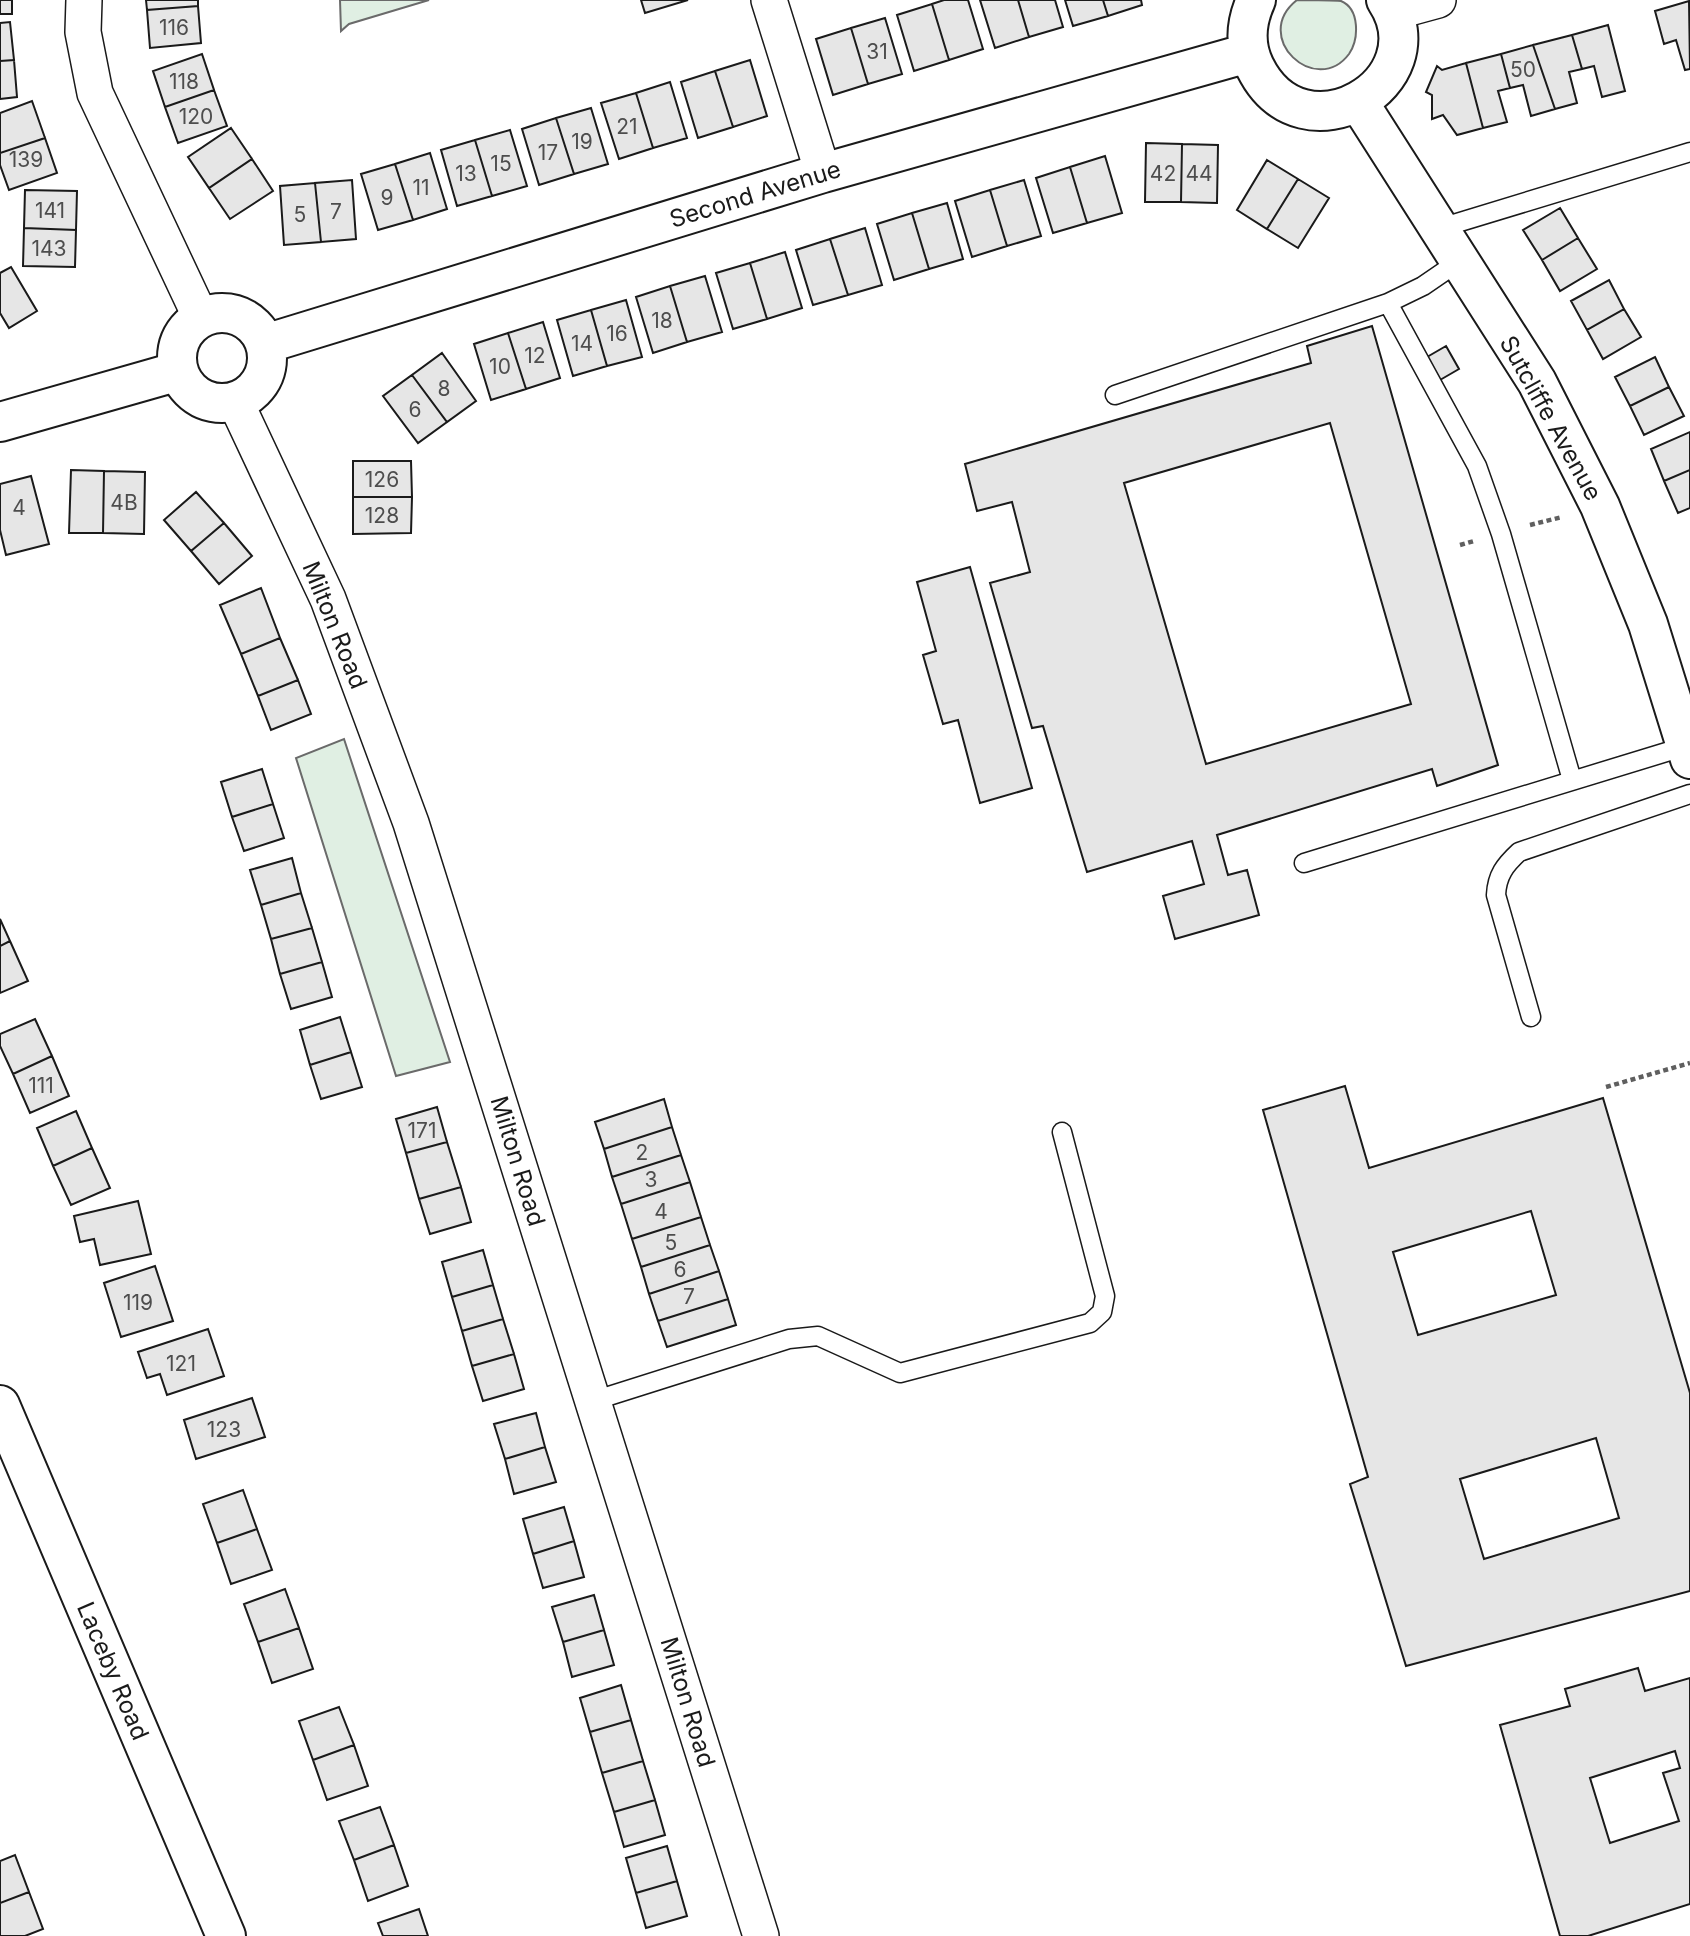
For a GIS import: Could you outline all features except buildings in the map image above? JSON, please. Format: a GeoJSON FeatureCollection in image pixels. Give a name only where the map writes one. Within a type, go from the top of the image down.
{"type":"FeatureCollection","features":[{"type":"Feature","properties":{"kind":"main road"},"geometry":{"type":"LineString","coordinates":[[1256,0],[1247,27],[1248,53],[1263,84],[1283,102],[1308,111],[1334,112],[1359,103],[1379,87],[1393,64],[1398,38],[1390,6]]}},
{"type":"Feature","properties":{"kind":"main road","name":"Second Avenue"},"geometry":{"type":"LineString","coordinates":[[265,344],[824,173],[1248,53]]}},
{"type":"Feature","properties":{"kind":"main road","name":"Sutcliffe Avenue"},"geometry":{"type":"LineString","coordinates":[[1359,103],[1537,382],[1600,506],[1648,624],[1688,753]]}},
{"type":"Feature","properties":{"kind":"main road"},"geometry":{"type":"LineString","coordinates":[[216,313],[234,315],[248,322],[265,344],[267,359],[263,377],[254,390],[235,401],[220,403],[202,399],[190,390],[179,371],[177,356],[180,342],[188,328],[201,318],[216,313]]}},
{"type":"Feature","properties":{"kind":"main road"},"geometry":{"type":"LineString","coordinates":[[0,422],[179,371]]}},
{"type":"Feature","properties":{"kind":"main road","name":"Laceby Road"},"geometry":{"type":"LineString","coordinates":[[0,1405],[226,1936]]}},
{"type":"Feature","properties":{"kind":"street"},"geometry":{"type":"LineString","coordinates":[[84,0],[83,32],[95,93],[201,318]]}},
{"type":"Feature","properties":{"kind":"street"},"geometry":{"type":"LineString","coordinates":[[769,0],[824,173]]}},
{"type":"Feature","properties":{"kind":"street"},"geometry":{"type":"LineString","coordinates":[[1390,6],[1438,0]]}},
{"type":"Feature","properties":{"kind":"street","name":"Milton Road"},"geometry":{"type":"LineString","coordinates":[[235,401],[328,599],[411,823],[761,1936]]}},
{"type":"Feature","properties":{"kind":"lane"},"geometry":{"type":"LineString","coordinates":[[1437,229],[1690,152]]}},
{"type":"Feature","properties":{"kind":"lane"},"geometry":{"type":"LineString","coordinates":[[1115,395],[1388,303],[1423,286],[1458,262]]}},
{"type":"Feature","properties":{"kind":"lane"},"geometry":{"type":"LineString","coordinates":[[1388,303],[1477,466],[1501,534],[1572,780]]}},
{"type":"Feature","properties":{"kind":"lane"},"geometry":{"type":"LineString","coordinates":[[1304,863],[1572,780],[1688,753]]}},
{"type":"Feature","properties":{"kind":"lane"},"geometry":{"type":"LineString","coordinates":[[1531,1017],[1496,895],[1497,880],[1506,864],[1519,852],[1690,794]]}},
{"type":"Feature","properties":{"kind":"lane"},"geometry":{"type":"LineString","coordinates":[[593,1401],[789,1339],[818,1336],[900,1373],[1090,1323],[1102,1312],[1105,1296],[1062,1132]]}},
{"type":"Feature","properties":{"kind":"path"},"geometry":{"type":"LineString","coordinates":[[1606,1087],[1690,1063]]}},
{"type":"Feature","properties":{"kind":"green space"},"geometry":{"type":"Polygon","coordinates":[[[340,0],[429,0],[349,24],[341,31],[340,0]]]}},
{"type":"Feature","properties":{"kind":"green space"},"geometry":{"type":"Polygon","coordinates":[[[1297,0],[1341,1],[1352,11],[1356,25],[1355,41],[1349,54],[1335,66],[1320,69],[1306,66],[1293,57],[1284,45],[1281,30],[1284,15],[1297,0]]]}},
{"type":"Feature","properties":{"kind":"green space"},"geometry":{"type":"Polygon","coordinates":[[[344,739],[450,1062],[396,1076],[296,758],[344,739]]]}}]}
